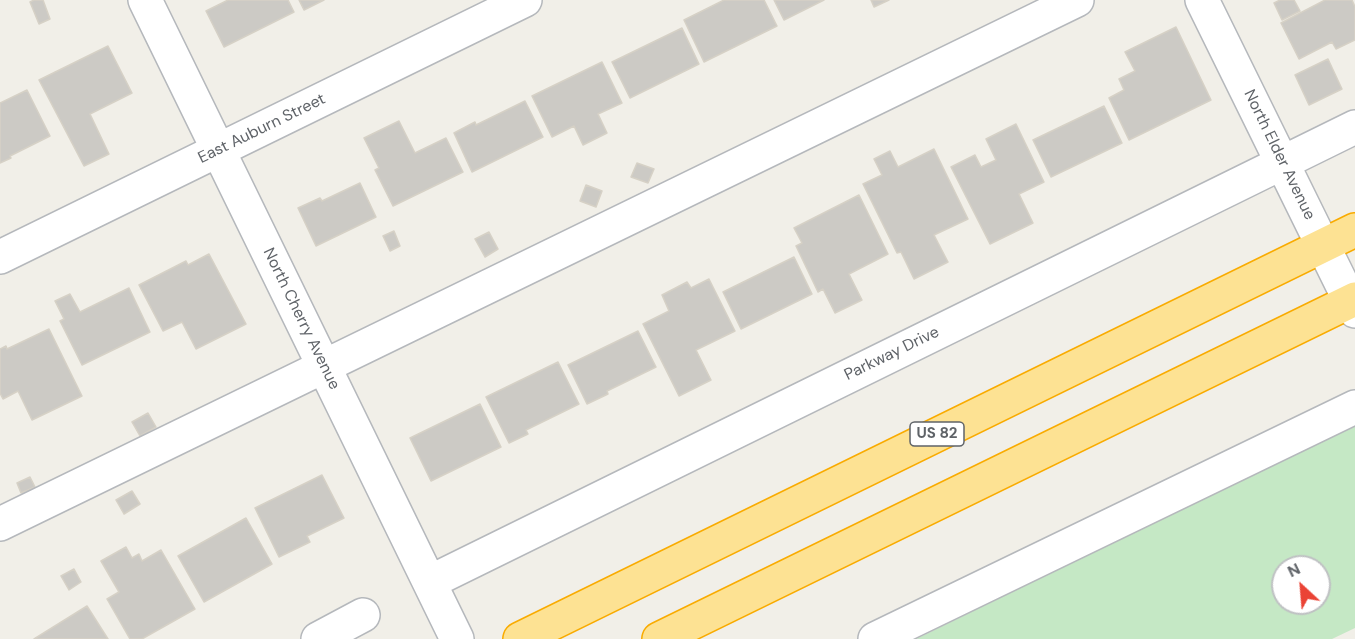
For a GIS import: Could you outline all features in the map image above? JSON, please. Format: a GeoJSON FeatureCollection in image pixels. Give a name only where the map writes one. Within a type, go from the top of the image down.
{"type":"FeatureCollection","features":[{"type":"Feature","properties":{"kind":"highway","name":"US 82"},"geometry":{"type":"LineString","coordinates":[[520,639],[1355,230]]}},
{"type":"Feature","properties":{"kind":"highway"},"geometry":{"type":"LineString","coordinates":[[659,639],[1353,304]]}},
{"type":"Feature","properties":{"kind":"street","name":"North Cherry Avenue"},"geometry":{"type":"LineString","coordinates":[[145,0],[457,639]]}},
{"type":"Feature","properties":{"kind":"street","name":"East Auburn Street"},"geometry":{"type":"LineString","coordinates":[[0,257],[525,0]]}},
{"type":"Feature","properties":{"kind":"street"},"geometry":{"type":"LineString","coordinates":[[0,524],[1077,0]]}},
{"type":"Feature","properties":{"kind":"street","name":"North Elder Avenue"},"geometry":{"type":"LineString","coordinates":[[1202,0],[1353,304]]}},
{"type":"Feature","properties":{"kind":"street","name":"Parkway Drive"},"geometry":{"type":"LineString","coordinates":[[430,582],[1355,127]]}},
{"type":"Feature","properties":{"kind":"street"},"geometry":{"type":"LineString","coordinates":[[875,639],[1355,407]]}},
{"type":"Feature","properties":{"kind":"street"},"geometry":{"type":"LineString","coordinates":[[318,639],[363,615]]}},
{"type":"Feature","properties":{"kind":"green space"},"geometry":{"type":"Polygon","coordinates":[[[1355,424],[1355,628],[1332,639],[916,639],[1355,424]]]}},
{"type":"Feature","properties":{"kind":"building"},"geometry":{"type":"Polygon","coordinates":[[[43,0],[50,19],[39,24],[30,2],[43,0]]]}},
{"type":"Feature","properties":{"kind":"building"},"geometry":{"type":"Polygon","coordinates":[[[228,0],[288,0],[294,12],[224,47],[206,11],[228,0]]]}},
{"type":"Feature","properties":{"kind":"building"},"geometry":{"type":"Polygon","coordinates":[[[299,0],[324,0],[304,10],[299,0]]]}},
{"type":"Feature","properties":{"kind":"building"},"geometry":{"type":"Polygon","coordinates":[[[724,0],[764,0],[777,26],[704,62],[684,20],[724,0]]]}},
{"type":"Feature","properties":{"kind":"building"},"geometry":{"type":"Polygon","coordinates":[[[774,0],[824,0],[784,20],[774,0]]]}},
{"type":"Feature","properties":{"kind":"building"},"geometry":{"type":"Polygon","coordinates":[[[871,0],[889,0],[874,7],[871,0]]]}},
{"type":"Feature","properties":{"kind":"building"},"geometry":{"type":"Polygon","coordinates":[[[1280,0],[1294,0],[1300,11],[1282,20],[1274,3],[1280,0]]]}},
{"type":"Feature","properties":{"kind":"building"},"geometry":{"type":"Polygon","coordinates":[[[1325,0],[1352,0],[1355,7],[1355,40],[1336,49],[1332,42],[1299,59],[1281,23],[1325,0]]]}},
{"type":"Feature","properties":{"kind":"building"},"geometry":{"type":"Polygon","coordinates":[[[1176,27],[1211,100],[1129,140],[1109,98],[1124,90],[1119,79],[1135,71],[1125,52],[1176,27]]]}},
{"type":"Feature","properties":{"kind":"building"},"geometry":{"type":"Polygon","coordinates":[[[682,28],[699,64],[630,98],[612,62],[682,28]]]}},
{"type":"Feature","properties":{"kind":"building"},"geometry":{"type":"Polygon","coordinates":[[[108,46],[132,93],[90,114],[109,154],[84,166],[39,80],[108,46]]]}},
{"type":"Feature","properties":{"kind":"building"},"geometry":{"type":"Polygon","coordinates":[[[1328,59],[1342,89],[1309,105],[1295,75],[1328,59]]]}},
{"type":"Feature","properties":{"kind":"building"},"geometry":{"type":"Polygon","coordinates":[[[602,62],[622,103],[598,114],[607,133],[583,145],[574,126],[552,137],[532,96],[602,62]]]}},
{"type":"Feature","properties":{"kind":"building"},"geometry":{"type":"Polygon","coordinates":[[[27,90],[50,136],[0,163],[0,103],[27,90]]]}},
{"type":"Feature","properties":{"kind":"building"},"geometry":{"type":"Polygon","coordinates":[[[525,101],[543,137],[472,172],[454,133],[525,101]]]}},
{"type":"Feature","properties":{"kind":"building"},"geometry":{"type":"Polygon","coordinates":[[[1104,106],[1122,143],[1051,177],[1033,140],[1104,106]]]}},
{"type":"Feature","properties":{"kind":"building"},"geometry":{"type":"Polygon","coordinates":[[[399,121],[415,153],[446,138],[463,172],[393,206],[375,170],[379,168],[364,138],[399,121]]]}},
{"type":"Feature","properties":{"kind":"building"},"geometry":{"type":"Polygon","coordinates":[[[1016,124],[1044,182],[1019,194],[1033,223],[990,244],[951,167],[975,155],[981,167],[996,160],[986,139],[1016,124]]]}},
{"type":"Feature","properties":{"kind":"building"},"geometry":{"type":"Polygon","coordinates":[[[934,149],[968,219],[934,235],[948,262],[914,279],[901,252],[897,253],[863,184],[882,175],[874,159],[890,151],[898,167],[934,149]]]}},
{"type":"Feature","properties":{"kind":"building"},"geometry":{"type":"Polygon","coordinates":[[[637,163],[654,169],[648,183],[631,177],[637,163]]]}},
{"type":"Feature","properties":{"kind":"building"},"geometry":{"type":"Polygon","coordinates":[[[360,183],[376,217],[316,246],[298,208],[320,198],[322,201],[360,183]]]}},
{"type":"Feature","properties":{"kind":"building"},"geometry":{"type":"Polygon","coordinates":[[[586,185],[602,191],[596,207],[580,201],[586,185]]]}},
{"type":"Feature","properties":{"kind":"building"},"geometry":{"type":"Polygon","coordinates":[[[859,195],[888,254],[849,274],[862,300],[835,313],[823,289],[818,292],[796,246],[802,243],[794,228],[859,195]]]}},
{"type":"Feature","properties":{"kind":"building"},"geometry":{"type":"Polygon","coordinates":[[[394,231],[400,246],[390,251],[383,236],[394,231]]]}},
{"type":"Feature","properties":{"kind":"building"},"geometry":{"type":"Polygon","coordinates":[[[489,232],[498,249],[485,257],[475,239],[489,232]]]}},
{"type":"Feature","properties":{"kind":"building"},"geometry":{"type":"Polygon","coordinates":[[[209,254],[246,324],[196,349],[182,322],[163,331],[139,285],[186,261],[188,265],[209,254]]]}},
{"type":"Feature","properties":{"kind":"building"},"geometry":{"type":"Polygon","coordinates":[[[794,257],[812,294],[741,329],[723,292],[794,257]]]}},
{"type":"Feature","properties":{"kind":"building"},"geometry":{"type":"Polygon","coordinates":[[[709,279],[735,331],[696,350],[711,380],[679,396],[643,324],[669,311],[662,295],[687,282],[691,288],[709,279]]]}},
{"type":"Feature","properties":{"kind":"building"},"geometry":{"type":"Polygon","coordinates":[[[129,288],[150,332],[82,365],[60,321],[64,319],[55,301],[70,294],[80,312],[129,288]]]}},
{"type":"Feature","properties":{"kind":"building"},"geometry":{"type":"Polygon","coordinates":[[[49,329],[82,396],[32,420],[18,391],[3,399],[0,393],[0,349],[6,346],[7,349],[49,329]]]}},
{"type":"Feature","properties":{"kind":"building"},"geometry":{"type":"Polygon","coordinates":[[[638,331],[656,367],[607,391],[608,394],[587,404],[568,365],[638,331]]]}},
{"type":"Feature","properties":{"kind":"building"},"geometry":{"type":"Polygon","coordinates":[[[558,362],[579,404],[526,430],[528,434],[509,443],[486,397],[558,362]]]}},
{"type":"Feature","properties":{"kind":"building"},"geometry":{"type":"Polygon","coordinates":[[[480,404],[501,447],[431,481],[410,438],[480,404]]]}},
{"type":"Feature","properties":{"kind":"building"},"geometry":{"type":"Polygon","coordinates":[[[148,413],[156,427],[140,436],[132,422],[148,413]]]}},
{"type":"Feature","properties":{"kind":"building"},"geometry":{"type":"Polygon","coordinates":[[[322,475],[344,518],[307,536],[310,542],[279,557],[255,508],[322,475]]]}},
{"type":"Feature","properties":{"kind":"building"},"geometry":{"type":"Polygon","coordinates":[[[30,477],[35,487],[21,493],[17,483],[30,477]]]}},
{"type":"Feature","properties":{"kind":"building"},"geometry":{"type":"Polygon","coordinates":[[[132,491],[140,504],[124,514],[116,500],[132,491]]]}},
{"type":"Feature","properties":{"kind":"building"},"geometry":{"type":"Polygon","coordinates":[[[246,518],[272,564],[204,602],[178,556],[246,518]]]}},
{"type":"Feature","properties":{"kind":"building"},"geometry":{"type":"Polygon","coordinates":[[[126,547],[132,558],[139,554],[142,561],[161,550],[195,609],[142,639],[130,639],[107,599],[119,592],[101,561],[126,547]]]}},
{"type":"Feature","properties":{"kind":"building"},"geometry":{"type":"Polygon","coordinates":[[[74,569],[81,582],[69,590],[61,576],[74,569]]]}},
{"type":"Feature","properties":{"kind":"building"},"geometry":{"type":"Polygon","coordinates":[[[87,606],[108,639],[34,639],[87,606]]]}}]}
